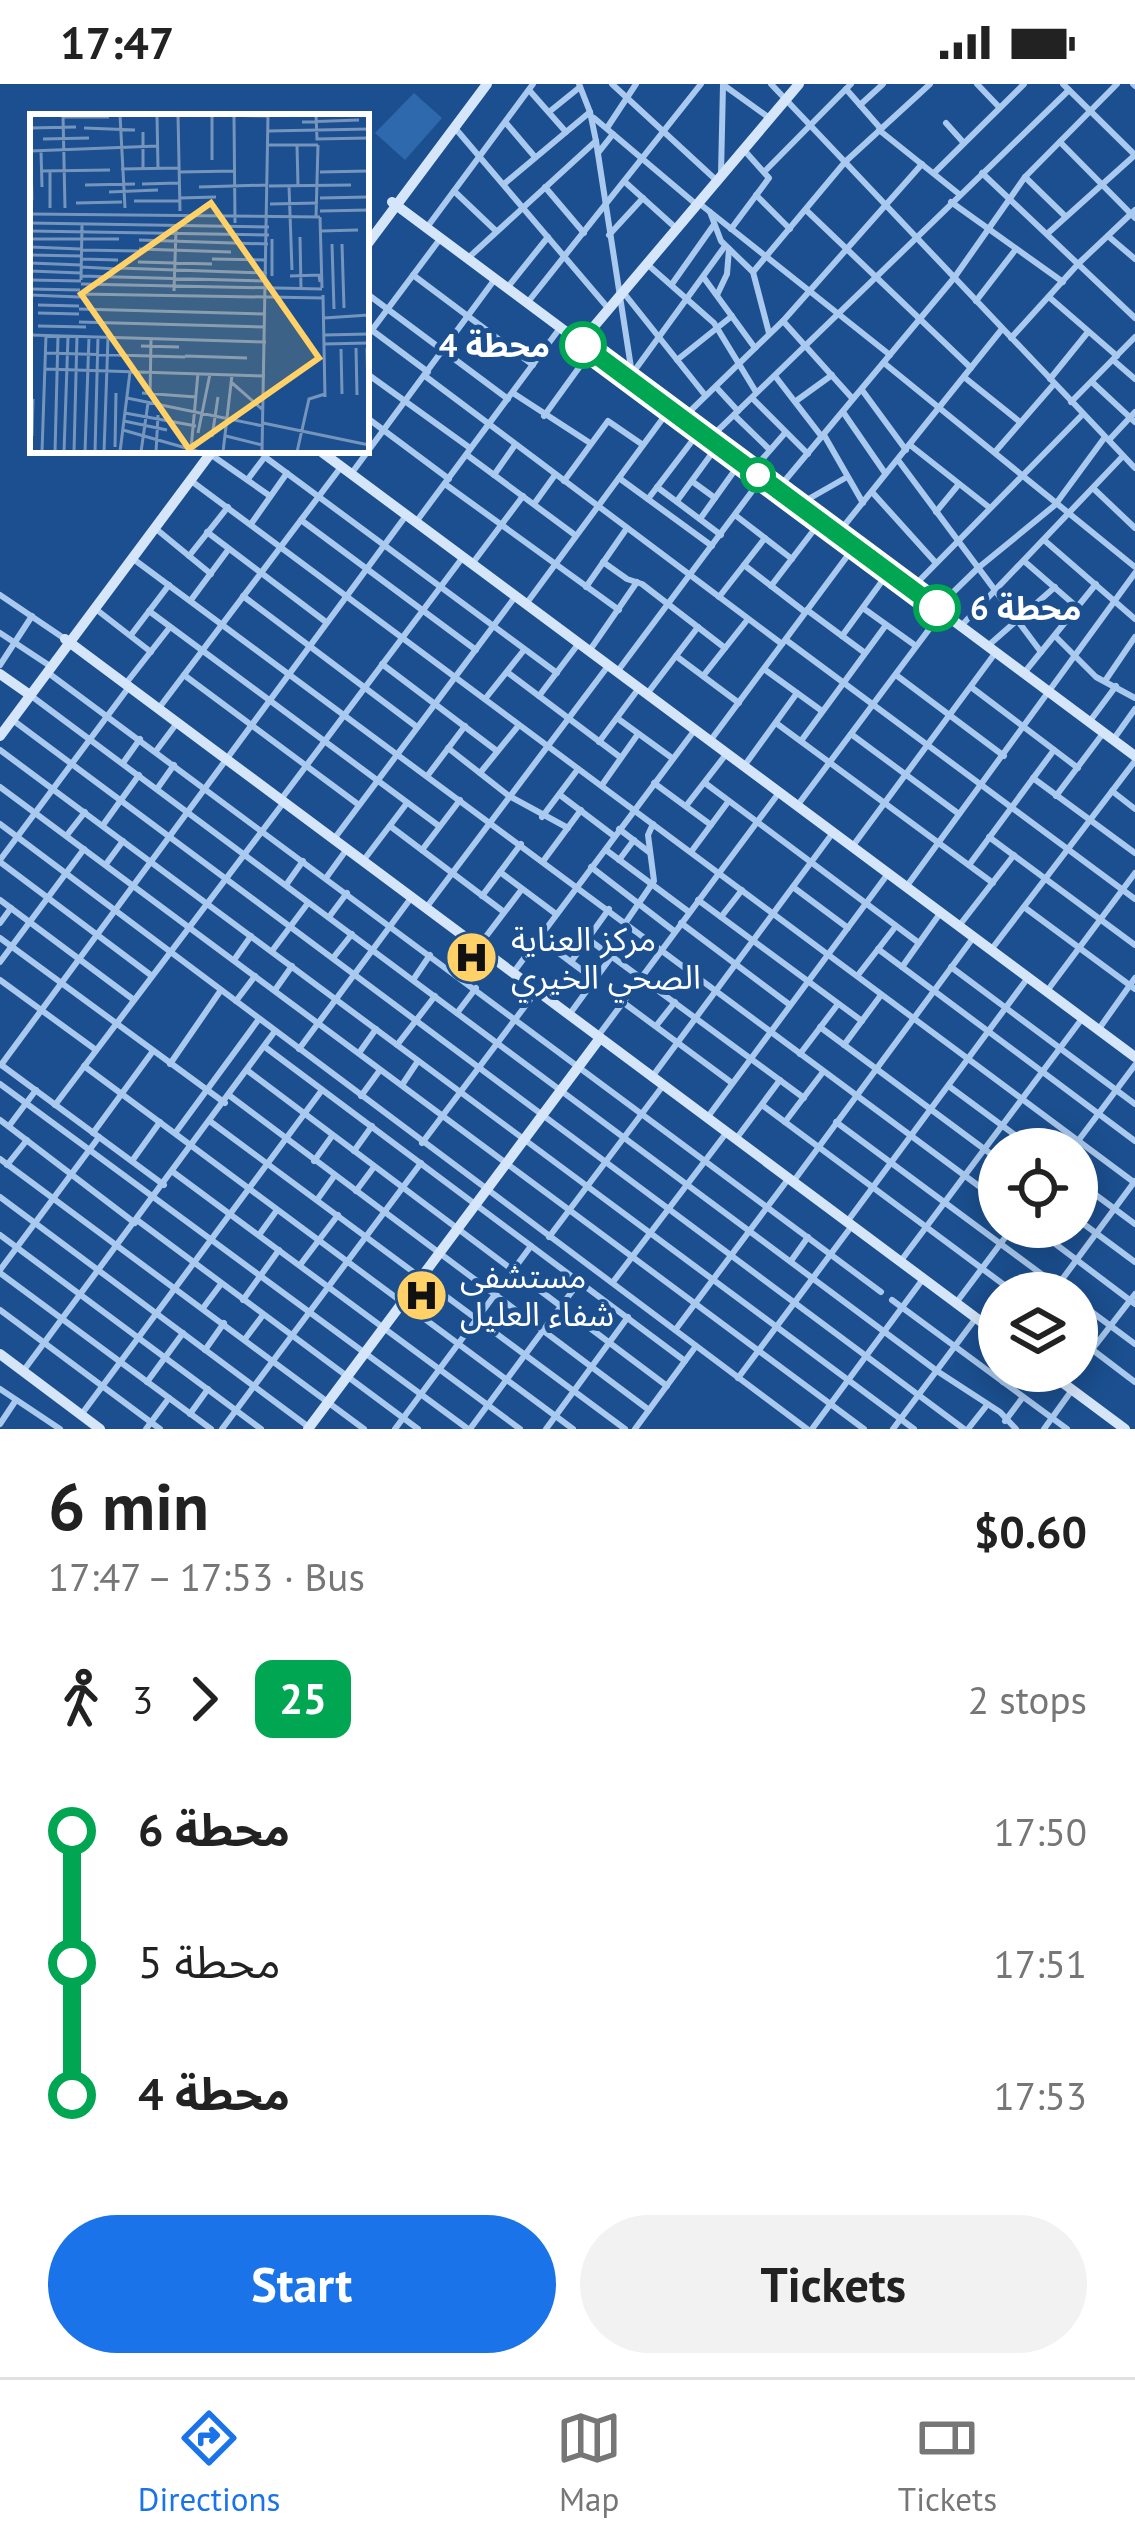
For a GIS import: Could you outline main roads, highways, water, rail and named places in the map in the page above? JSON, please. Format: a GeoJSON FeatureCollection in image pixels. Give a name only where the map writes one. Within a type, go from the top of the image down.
{"type":"FeatureCollection","features":[{"type":"Feature","properties":{"kind":"place","name":"محطة 4"},"geometry":{"type":"Point","coordinates":[583,345]}},
{"type":"Feature","properties":{"kind":"place","name":"محطة 6"},"geometry":{"type":"Point","coordinates":[937,608]}},
{"type":"Feature","properties":{"kind":"place","name":"مركز العناية الصحي الخيري"},"geometry":{"type":"Point","coordinates":[472,958]}},
{"type":"Feature","properties":{"kind":"place","name":"مستشفى شفاء العليل"},"geometry":{"type":"Point","coordinates":[421,1295]}}]}
